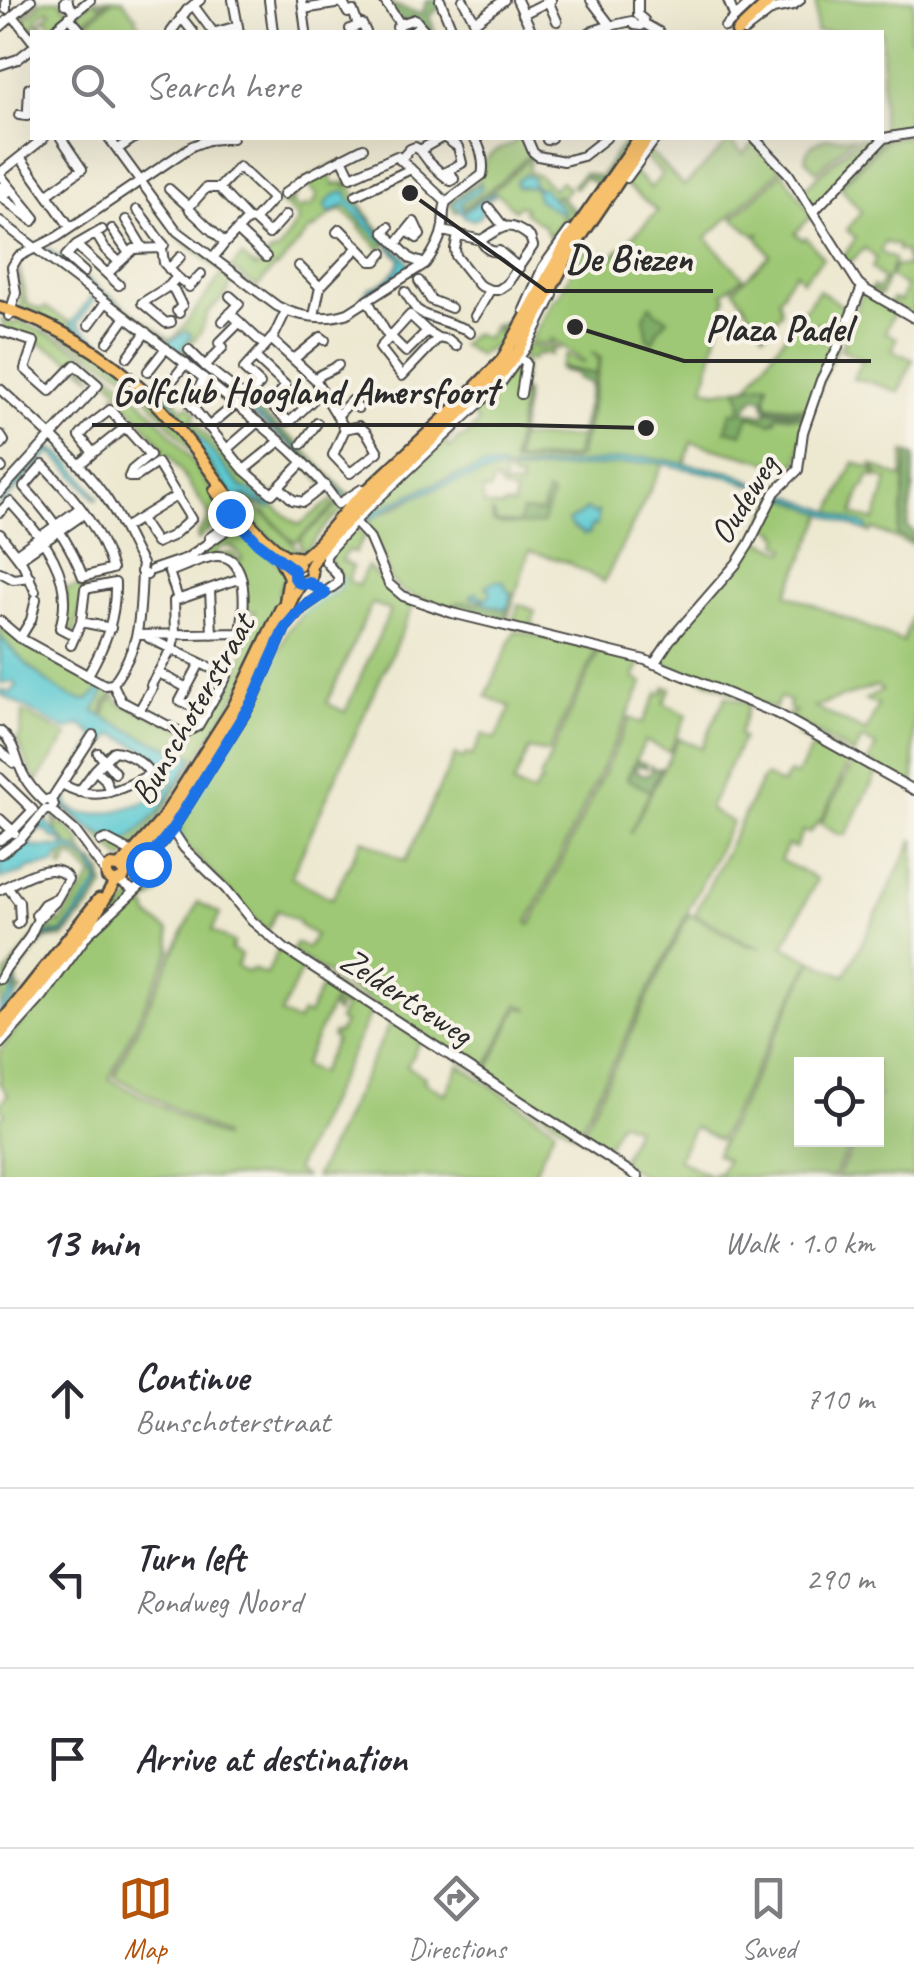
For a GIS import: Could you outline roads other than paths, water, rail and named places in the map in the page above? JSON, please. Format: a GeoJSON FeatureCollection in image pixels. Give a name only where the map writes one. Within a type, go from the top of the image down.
{"type":"FeatureCollection","features":[{"type":"Feature","properties":{"kind":"main road"},"geometry":{"type":"LineString","coordinates":[[727,30],[758,0]]}},
{"type":"Feature","properties":{"kind":"main road"},"geometry":{"type":"LineString","coordinates":[[742,30],[771,0]]}},
{"type":"Feature","properties":{"kind":"main road","name":"Bunschoterstraat"},"geometry":{"type":"LineString","coordinates":[[0,1024],[161,821],[234,706],[285,602],[325,543],[502,360],[568,240],[636,140]]}},
{"type":"Feature","properties":{"kind":"main road","name":"Bunschoterstraat"},"geometry":{"type":"LineString","coordinates":[[0,1036],[91,922],[118,872],[146,850],[169,824],[242,709],[317,544],[503,372],[518,352],[570,252],[647,140]]}},
{"type":"Feature","properties":{"kind":"main road"},"geometry":{"type":"LineString","coordinates":[[5,311],[36,319],[68,334],[133,382],[190,444],[238,519],[303,574]]}},
{"type":"Feature","properties":{"kind":"main road"},"geometry":{"type":"LineString","coordinates":[[283,557],[302,558],[317,544]]}},
{"type":"Feature","properties":{"kind":"main road"},"geometry":{"type":"LineString","coordinates":[[283,557],[290,580],[285,602]]}},
{"type":"Feature","properties":{"kind":"street"},"geometry":{"type":"LineString","coordinates":[[0,26],[31,0]]}},
{"type":"Feature","properties":{"kind":"street"},"geometry":{"type":"LineString","coordinates":[[54,30],[90,0]]}},
{"type":"Feature","properties":{"kind":"street"},"geometry":{"type":"LineString","coordinates":[[233,0],[239,29]]}},
{"type":"Feature","properties":{"kind":"street"},"geometry":{"type":"LineString","coordinates":[[269,0],[273,30]]}},
{"type":"Feature","properties":{"kind":"street"},"geometry":{"type":"LineString","coordinates":[[384,0],[400,28],[415,20],[420,30]]}},
{"type":"Feature","properties":{"kind":"street"},"geometry":{"type":"LineString","coordinates":[[463,0],[475,22],[504,0]]}},
{"type":"Feature","properties":{"kind":"street"},"geometry":{"type":"LineString","coordinates":[[516,0],[531,30]]}},
{"type":"Feature","properties":{"kind":"street"},"geometry":{"type":"LineString","coordinates":[[591,0],[610,25]]}},
{"type":"Feature","properties":{"kind":"street"},"geometry":{"type":"LineString","coordinates":[[638,0],[638,20]]}},
{"type":"Feature","properties":{"kind":"street"},"geometry":{"type":"LineString","coordinates":[[728,0],[735,18]]}},
{"type":"Feature","properties":{"kind":"street"},"geometry":{"type":"LineString","coordinates":[[727,30],[735,18],[758,0]]}},
{"type":"Feature","properties":{"kind":"street"},"geometry":{"type":"LineString","coordinates":[[743,30],[772,9],[800,0]]}},
{"type":"Feature","properties":{"kind":"street"},"geometry":{"type":"LineString","coordinates":[[523,14],[550,1],[557,21]]}},
{"type":"Feature","properties":{"kind":"street"},"geometry":{"type":"LineString","coordinates":[[172,30],[196,2],[214,30]]}},
{"type":"Feature","properties":{"kind":"street"},"geometry":{"type":"LineString","coordinates":[[306,30],[303,4],[340,2],[348,14],[352,11],[358,30]]}},
{"type":"Feature","properties":{"kind":"street"},"geometry":{"type":"LineString","coordinates":[[68,4],[81,30]]}},
{"type":"Feature","properties":{"kind":"street"},"geometry":{"type":"LineString","coordinates":[[431,16],[442,4],[452,30]]}},
{"type":"Feature","properties":{"kind":"street"},"geometry":{"type":"LineString","coordinates":[[14,17],[30,37]]}},
{"type":"Feature","properties":{"kind":"street"},"geometry":{"type":"LineString","coordinates":[[181,17],[191,30]]}},
{"type":"Feature","properties":{"kind":"street"},"geometry":{"type":"LineString","coordinates":[[596,30],[638,20],[656,30]]}},
{"type":"Feature","properties":{"kind":"street"},"geometry":{"type":"LineString","coordinates":[[44,22],[50,30]]}},
{"type":"Feature","properties":{"kind":"street"},"geometry":{"type":"LineString","coordinates":[[0,65],[15,61],[30,50]]}},
{"type":"Feature","properties":{"kind":"street"},"geometry":{"type":"LineString","coordinates":[[28,114],[29,88]]}},
{"type":"Feature","properties":{"kind":"street"},"geometry":{"type":"LineString","coordinates":[[884,138],[914,133]]}},
{"type":"Feature","properties":{"kind":"street"},"geometry":{"type":"LineString","coordinates":[[35,218],[0,174],[41,140]]}},
{"type":"Feature","properties":{"kind":"street"},"geometry":{"type":"LineString","coordinates":[[35,218],[48,196],[82,169],[62,140]]}},
{"type":"Feature","properties":{"kind":"street"},"geometry":{"type":"LineString","coordinates":[[111,140],[177,231],[286,310],[334,317],[368,301],[426,264],[443,230],[446,202],[482,175],[478,140]]}},
{"type":"Feature","properties":{"kind":"street"},"geometry":{"type":"LineString","coordinates":[[118,149],[131,140]]}},
{"type":"Feature","properties":{"kind":"street"},"geometry":{"type":"LineString","coordinates":[[183,140],[189,148]]}},
{"type":"Feature","properties":{"kind":"street"},"geometry":{"type":"LineString","coordinates":[[5,311],[16,294],[13,264],[18,257],[189,148],[213,140]]}},
{"type":"Feature","properties":{"kind":"street"},"geometry":{"type":"LineString","coordinates":[[284,194],[306,176],[363,149],[359,140]]}},
{"type":"Feature","properties":{"kind":"street"},"geometry":{"type":"LineString","coordinates":[[420,150],[439,140]]}},
{"type":"Feature","properties":{"kind":"street"},"geometry":{"type":"LineString","coordinates":[[400,159],[415,147],[446,172],[462,163],[458,147],[446,140]]}},
{"type":"Feature","properties":{"kind":"street"},"geometry":{"type":"LineString","coordinates":[[528,140],[538,156],[564,161],[583,156],[601,140]]}},
{"type":"Feature","properties":{"kind":"street","name":"Bunschoterstraat"},"geometry":{"type":"LineString","coordinates":[[0,1044],[88,934],[118,872],[142,884],[145,860],[172,830],[252,702],[285,628],[302,608],[337,584],[337,574],[327,564],[326,556],[354,509],[498,387],[520,357],[575,252],[655,140]]}},
{"type":"Feature","properties":{"kind":"street"},"geometry":{"type":"LineString","coordinates":[[756,140],[786,170],[862,287],[914,318]]}},
{"type":"Feature","properties":{"kind":"street"},"geometry":{"type":"LineString","coordinates":[[813,212],[882,140]]}},
{"type":"Feature","properties":{"kind":"street"},"geometry":{"type":"LineString","coordinates":[[342,158],[351,180],[397,156],[446,202]]}},
{"type":"Feature","properties":{"kind":"street"},"geometry":{"type":"LineString","coordinates":[[20,157],[70,227]]}},
{"type":"Feature","properties":{"kind":"street"},"geometry":{"type":"LineString","coordinates":[[356,195],[429,162]]}},
{"type":"Feature","properties":{"kind":"street"},"geometry":{"type":"LineString","coordinates":[[213,258],[237,230],[273,199],[240,167],[219,188]]}},
{"type":"Feature","properties":{"kind":"street"},"geometry":{"type":"LineString","coordinates":[[373,169],[380,184]]}},
{"type":"Feature","properties":{"kind":"street"},"geometry":{"type":"LineString","coordinates":[[189,206],[206,188],[219,188],[269,234],[286,215]]}},
{"type":"Feature","properties":{"kind":"street"},"geometry":{"type":"LineString","coordinates":[[170,189],[225,243]]}},
{"type":"Feature","properties":{"kind":"street"},"geometry":{"type":"LineString","coordinates":[[2,192],[35,218]]}},
{"type":"Feature","properties":{"kind":"street"},"geometry":{"type":"LineString","coordinates":[[458,235],[456,256],[479,285],[490,290],[503,288],[532,250],[532,241],[524,232],[503,226],[489,208]]}},
{"type":"Feature","properties":{"kind":"street"},"geometry":{"type":"LineString","coordinates":[[137,210],[163,246],[164,264],[189,287],[201,274]]}},
{"type":"Feature","properties":{"kind":"street"},"geometry":{"type":"LineString","coordinates":[[126,220],[143,248]]}},
{"type":"Feature","properties":{"kind":"street"},"geometry":{"type":"LineString","coordinates":[[0,221],[106,302],[129,314],[280,441],[325,485],[337,503],[354,509],[389,584],[402,596],[460,615],[654,664],[778,714],[914,790]]}},
{"type":"Feature","properties":{"kind":"street"},"geometry":{"type":"LineString","coordinates":[[389,226],[384,232],[411,259],[426,264]]}},
{"type":"Feature","properties":{"kind":"street"},"geometry":{"type":"LineString","coordinates":[[443,230],[481,240],[503,226]]}},
{"type":"Feature","properties":{"kind":"street"},"geometry":{"type":"LineString","coordinates":[[337,232],[340,229],[371,261],[383,253]]}},
{"type":"Feature","properties":{"kind":"street"},"geometry":{"type":"LineString","coordinates":[[237,230],[266,257]]}},
{"type":"Feature","properties":{"kind":"street"},"geometry":{"type":"LineString","coordinates":[[103,231],[128,252]]}},
{"type":"Feature","properties":{"kind":"street"},"geometry":{"type":"LineString","coordinates":[[84,272],[66,256],[76,245],[103,231]]}},
{"type":"Feature","properties":{"kind":"street"},"geometry":{"type":"LineString","coordinates":[[103,231],[105,249],[119,262]]}},
{"type":"Feature","properties":{"kind":"street"},"geometry":{"type":"LineString","coordinates":[[108,274],[128,252],[163,246],[177,231]]}},
{"type":"Feature","properties":{"kind":"street"},"geometry":{"type":"LineString","coordinates":[[396,244],[407,231]]}},
{"type":"Feature","properties":{"kind":"street"},"geometry":{"type":"LineString","coordinates":[[481,240],[492,252],[500,251],[519,268]]}},
{"type":"Feature","properties":{"kind":"street"},"geometry":{"type":"LineString","coordinates":[[76,245],[119,285]]}},
{"type":"Feature","properties":{"kind":"street"},"geometry":{"type":"LineString","coordinates":[[314,316],[320,287],[357,248]]}},
{"type":"Feature","properties":{"kind":"street"},"geometry":{"type":"LineString","coordinates":[[169,269],[180,256]]}},
{"type":"Feature","properties":{"kind":"street"},"geometry":{"type":"LineString","coordinates":[[299,266],[320,287]]}},
{"type":"Feature","properties":{"kind":"street"},"geometry":{"type":"LineString","coordinates":[[108,342],[129,314],[177,277]]}},
{"type":"Feature","properties":{"kind":"street"},"geometry":{"type":"LineString","coordinates":[[420,280],[431,300],[451,308]]}},
{"type":"Feature","properties":{"kind":"street"},"geometry":{"type":"LineString","coordinates":[[169,286],[182,306],[179,312]]}},
{"type":"Feature","properties":{"kind":"street","name":"Oudeweg"},"geometry":{"type":"LineString","coordinates":[[654,664],[733,568],[775,492],[798,470],[802,436],[820,380],[862,287]]}},
{"type":"Feature","properties":{"kind":"street"},"geometry":{"type":"LineString","coordinates":[[475,316],[490,290]]}},
{"type":"Feature","properties":{"kind":"street"},"geometry":{"type":"LineString","coordinates":[[404,292],[427,331],[456,346]]}},
{"type":"Feature","properties":{"kind":"street"},"geometry":{"type":"LineString","coordinates":[[230,296],[239,304],[227,317],[294,359],[315,379],[319,393],[346,428]]}},
{"type":"Feature","properties":{"kind":"street"},"geometry":{"type":"LineString","coordinates":[[431,300],[380,348],[402,376],[438,338]]}},
{"type":"Feature","properties":{"kind":"street"},"geometry":{"type":"LineString","coordinates":[[368,301],[385,331],[406,352],[427,331]]}},
{"type":"Feature","properties":{"kind":"street"},"geometry":{"type":"LineString","coordinates":[[89,326],[106,302]]}},
{"type":"Feature","properties":{"kind":"street"},"geometry":{"type":"LineString","coordinates":[[142,303],[166,323],[171,322]]}},
{"type":"Feature","properties":{"kind":"street"},"geometry":{"type":"LineString","coordinates":[[188,350],[247,398],[260,384],[244,369],[268,342],[286,310]]}},
{"type":"Feature","properties":{"kind":"street"},"geometry":{"type":"LineString","coordinates":[[416,312],[470,333]]}},
{"type":"Feature","properties":{"kind":"street"},"geometry":{"type":"LineString","coordinates":[[249,330],[259,320]]}},
{"type":"Feature","properties":{"kind":"street"},"geometry":{"type":"LineString","coordinates":[[205,366],[240,322]]}},
{"type":"Feature","properties":{"kind":"street"},"geometry":{"type":"LineString","coordinates":[[0,343],[2,332],[34,342],[25,369],[50,392],[75,366],[98,385],[0,492]]}},
{"type":"Feature","properties":{"kind":"street"},"geometry":{"type":"LineString","coordinates":[[128,356],[146,332]]}},
{"type":"Feature","properties":{"kind":"street"},"geometry":{"type":"LineString","coordinates":[[294,359],[321,337],[325,340]]}},
{"type":"Feature","properties":{"kind":"street"},"geometry":{"type":"LineString","coordinates":[[148,371],[166,348]]}},
{"type":"Feature","properties":{"kind":"street"},"geometry":{"type":"LineString","coordinates":[[254,357],[286,386],[270,404],[308,434]]}},
{"type":"Feature","properties":{"kind":"street","name":"Bunschoterstraat"},"geometry":{"type":"LineString","coordinates":[[520,357],[526,364],[521,394]]}},
{"type":"Feature","properties":{"kind":"street"},"geometry":{"type":"LineString","coordinates":[[167,388],[186,364]]}},
{"type":"Feature","properties":{"kind":"street"},"geometry":{"type":"LineString","coordinates":[[315,379],[338,365]]}},
{"type":"Feature","properties":{"kind":"street"},"geometry":{"type":"LineString","coordinates":[[204,378],[191,404],[248,472],[276,491],[303,502],[325,485]]}},
{"type":"Feature","properties":{"kind":"street"},"geometry":{"type":"LineString","coordinates":[[193,407],[214,387]]}},
{"type":"Feature","properties":{"kind":"street"},"geometry":{"type":"LineString","coordinates":[[0,390],[80,464],[104,494],[147,570],[138,635],[113,684]]}},
{"type":"Feature","properties":{"kind":"street"},"geometry":{"type":"LineString","coordinates":[[292,420],[319,393]]}},
{"type":"Feature","properties":{"kind":"street"},"geometry":{"type":"LineString","coordinates":[[335,413],[351,402],[358,408]]}},
{"type":"Feature","properties":{"kind":"street"},"geometry":{"type":"LineString","coordinates":[[208,427],[236,404]]}},
{"type":"Feature","properties":{"kind":"street"},"geometry":{"type":"LineString","coordinates":[[93,452],[80,436],[111,410],[150,454],[129,476],[136,477],[157,464],[191,519],[168,538],[154,542],[140,519]]}},
{"type":"Feature","properties":{"kind":"street"},"geometry":{"type":"LineString","coordinates":[[226,449],[258,422]]}},
{"type":"Feature","properties":{"kind":"street"},"geometry":{"type":"LineString","coordinates":[[302,444],[317,422]]}},
{"type":"Feature","properties":{"kind":"street"},"geometry":{"type":"LineString","coordinates":[[80,464],[127,426]]}},
{"type":"Feature","properties":{"kind":"street"},"geometry":{"type":"LineString","coordinates":[[359,426],[378,452],[350,473],[333,455],[346,428],[359,426]]}},
{"type":"Feature","properties":{"kind":"street"},"geometry":{"type":"LineString","coordinates":[[0,435],[4,442],[0,446]]}},
{"type":"Feature","properties":{"kind":"street"},"geometry":{"type":"LineString","coordinates":[[248,472],[280,441]]}},
{"type":"Feature","properties":{"kind":"street"},"geometry":{"type":"LineString","coordinates":[[276,491],[303,462]]}},
{"type":"Feature","properties":{"kind":"street"},"geometry":{"type":"LineString","coordinates":[[43,465],[83,510],[100,537],[112,569],[82,577],[57,528],[24,487],[43,465]]}},
{"type":"Feature","properties":{"kind":"street"},"geometry":{"type":"LineString","coordinates":[[18,556],[104,494]]}},
{"type":"Feature","properties":{"kind":"street"},"geometry":{"type":"LineString","coordinates":[[124,528],[178,495]]}},
{"type":"Feature","properties":{"kind":"street"},"geometry":{"type":"LineString","coordinates":[[0,512],[10,502],[56,564],[65,587],[64,615],[58,632],[73,640],[82,622],[84,589],[115,583],[111,628],[88,675]]}},
{"type":"Feature","properties":{"kind":"street"},"geometry":{"type":"LineString","coordinates":[[147,570],[185,554],[238,519]]}},
{"type":"Feature","properties":{"kind":"street"},"geometry":{"type":"LineString","coordinates":[[0,534],[18,556],[36,595],[30,620],[20,638]]}},
{"type":"Feature","properties":{"kind":"street"},"geometry":{"type":"LineString","coordinates":[[138,635],[241,633],[245,608],[236,564],[220,556],[170,572],[178,599]]}},
{"type":"Feature","properties":{"kind":"street"},"geometry":{"type":"LineString","coordinates":[[0,572],[13,579],[30,577]]}},
{"type":"Feature","properties":{"kind":"street"},"geometry":{"type":"LineString","coordinates":[[303,574],[325,593]]}},
{"type":"Feature","properties":{"kind":"street"},"geometry":{"type":"LineString","coordinates":[[140,711],[172,648],[173,603],[241,578]]}},
{"type":"Feature","properties":{"kind":"street"},"geometry":{"type":"LineString","coordinates":[[210,589],[212,634]]}},
{"type":"Feature","properties":{"kind":"street"},"geometry":{"type":"LineString","coordinates":[[0,621],[20,638],[105,684],[113,684]]}},
{"type":"Feature","properties":{"kind":"street"},"geometry":{"type":"LineString","coordinates":[[82,622],[111,628]]}},
{"type":"Feature","properties":{"kind":"street"},"geometry":{"type":"LineString","coordinates":[[113,684],[121,701],[185,733],[198,726],[227,676],[138,635]]}},
{"type":"Feature","properties":{"kind":"street"},"geometry":{"type":"LineString","coordinates":[[200,663],[180,701],[206,714]]}},
{"type":"Feature","properties":{"kind":"street"},"geometry":{"type":"LineString","coordinates":[[159,674],[186,688]]}},
{"type":"Feature","properties":{"kind":"street"},"geometry":{"type":"LineString","coordinates":[[0,731],[14,747],[25,778],[46,806]]}},
{"type":"Feature","properties":{"kind":"street"},"geometry":{"type":"LineString","coordinates":[[70,788],[93,736]]}},
{"type":"Feature","properties":{"kind":"street"},"geometry":{"type":"LineString","coordinates":[[0,854],[46,806],[70,788],[95,770],[101,756],[117,750],[149,772],[110,792],[90,795],[70,788]]}},
{"type":"Feature","properties":{"kind":"street"},"geometry":{"type":"LineString","coordinates":[[0,752],[14,763]]}},
{"type":"Feature","properties":{"kind":"street"},"geometry":{"type":"LineString","coordinates":[[101,756],[116,773]]}},
{"type":"Feature","properties":{"kind":"street"},"geometry":{"type":"LineString","coordinates":[[95,770],[110,792]]}},
{"type":"Feature","properties":{"kind":"street"},"geometry":{"type":"LineString","coordinates":[[0,778],[80,831],[94,852],[118,872]]}},
{"type":"Feature","properties":{"kind":"street"},"geometry":{"type":"LineString","coordinates":[[0,819],[17,836]]}},
{"type":"Feature","properties":{"kind":"street","name":"Zeldertseweg"},"geometry":{"type":"LineString","coordinates":[[172,830],[252,921],[285,949],[638,1177]]}},
{"type":"Feature","properties":{"kind":"street"},"geometry":{"type":"LineString","coordinates":[[0,840],[17,836]]}},
{"type":"Feature","properties":{"kind":"street"},"geometry":{"type":"LineString","coordinates":[[101,840],[106,839],[118,872]]}},
{"type":"Feature","properties":{"kind":"street"},"geometry":{"type":"LineString","coordinates":[[118,872],[145,860]]}},
{"type":"Feature","properties":{"kind":"street"},"geometry":{"type":"LineString","coordinates":[[0,979],[38,919],[60,895],[68,879],[66,874],[59,869],[32,875],[4,888],[18,902],[17,924]]}},
{"type":"Feature","properties":{"kind":"water"},"geometry":{"type":"Polygon","coordinates":[[[525,175],[533,178],[538,189],[544,189],[562,210],[560,213],[537,199],[533,187],[516,186],[516,180],[525,175]]]}},
{"type":"Feature","properties":{"kind":"water"},"geometry":{"type":"Polygon","coordinates":[[[480,184],[477,193],[461,203],[464,212],[496,194],[485,202],[480,217],[473,220],[453,203],[480,184]]]}},
{"type":"Feature","properties":{"kind":"water"},"geometry":{"type":"Polygon","coordinates":[[[346,191],[384,243],[346,205],[329,213],[325,205],[334,195],[346,191]]]}},
{"type":"Feature","properties":{"kind":"water"},"geometry":{"type":"Polygon","coordinates":[[[391,245],[411,268],[360,300],[369,288],[389,278],[399,264],[401,259],[391,245]]]}},
{"type":"Feature","properties":{"kind":"water"},"geometry":{"type":"Polygon","coordinates":[[[47,248],[168,342],[187,331],[191,336],[180,351],[294,445],[344,494],[342,497],[293,447],[43,250],[47,248]]]}},
{"type":"Feature","properties":{"kind":"water"},"geometry":{"type":"Polygon","coordinates":[[[91,297],[95,299],[77,324],[163,390],[241,487],[267,504],[280,492],[283,494],[270,508],[244,495],[238,504],[188,427],[156,389],[70,325],[91,297]]]}},
{"type":"Feature","properties":{"kind":"water"},"geometry":{"type":"Polygon","coordinates":[[[50,448],[71,463],[98,498],[51,452],[0,506],[0,500],[50,448]]]}},
{"type":"Feature","properties":{"kind":"water"},"geometry":{"type":"Polygon","coordinates":[[[646,457],[730,472],[774,490],[652,462],[508,470],[646,457]]]}},
{"type":"Feature","properties":{"kind":"water"},"geometry":{"type":"Polygon","coordinates":[[[483,467],[501,467],[503,471],[430,491],[390,508],[365,525],[371,518],[369,513],[483,467]]]}},
{"type":"Feature","properties":{"kind":"water"},"geometry":{"type":"Polygon","coordinates":[[[779,491],[867,526],[867,529],[777,494],[779,491]]]}},
{"type":"Feature","properties":{"kind":"water"},"geometry":{"type":"Polygon","coordinates":[[[586,509],[593,514],[598,512],[597,526],[593,525],[585,535],[568,521],[586,509]]]}},
{"type":"Feature","properties":{"kind":"water"},"geometry":{"type":"Polygon","coordinates":[[[504,581],[511,593],[505,609],[471,596],[476,592],[489,597],[491,591],[486,586],[504,581]]]}},
{"type":"Feature","properties":{"kind":"water"},"geometry":{"type":"Polygon","coordinates":[[[0,636],[29,666],[66,694],[88,700],[102,688],[105,690],[94,712],[145,738],[193,756],[192,760],[157,814],[121,844],[89,828],[63,805],[62,793],[95,736],[81,725],[66,730],[0,694],[0,690],[11,693],[17,685],[0,683],[0,636]],[[114,734],[67,797],[72,809],[93,814],[131,807],[163,792],[172,782],[157,759],[114,734]]]}},
{"type":"Feature","properties":{"kind":"water"},"geometry":{"type":"Polygon","coordinates":[[[45,820],[71,848],[78,848],[98,869],[101,884],[64,934],[44,937],[14,976],[16,997],[0,1015],[0,1008],[13,992],[11,975],[43,934],[62,932],[98,883],[89,863],[69,851],[59,856],[55,864],[0,879],[0,860],[45,820]],[[44,829],[34,833],[29,844],[65,847],[44,829]]]}},
{"type":"Feature","properties":{"kind":"waterway"},"geometry":{"type":"LineString","coordinates":[[338,589],[343,579]]}},
{"type":"Feature","properties":{"kind":"waterway"},"geometry":{"type":"LineString","coordinates":[[303,613],[335,591]]}},
{"type":"Feature","properties":{"kind":"waterway"},"geometry":{"type":"LineString","coordinates":[[254,707],[279,651]]}},
{"type":"Feature","properties":{"kind":"waterway"},"geometry":{"type":"LineString","coordinates":[[225,755],[251,713]]}},
{"type":"Feature","properties":{"kind":"waterway"},"geometry":{"type":"LineString","coordinates":[[183,840],[178,829],[222,759]]}},
{"type":"Feature","properties":{"kind":"place","name":"De Biezen"},"geometry":{"type":"Point","coordinates":[410,193]}},
{"type":"Feature","properties":{"kind":"place","name":"Plaza Padel"},"geometry":{"type":"Point","coordinates":[575,327]}},
{"type":"Feature","properties":{"kind":"place","name":"Golfclub Hoogland Amersfoort"},"geometry":{"type":"Point","coordinates":[646,428]}}]}
